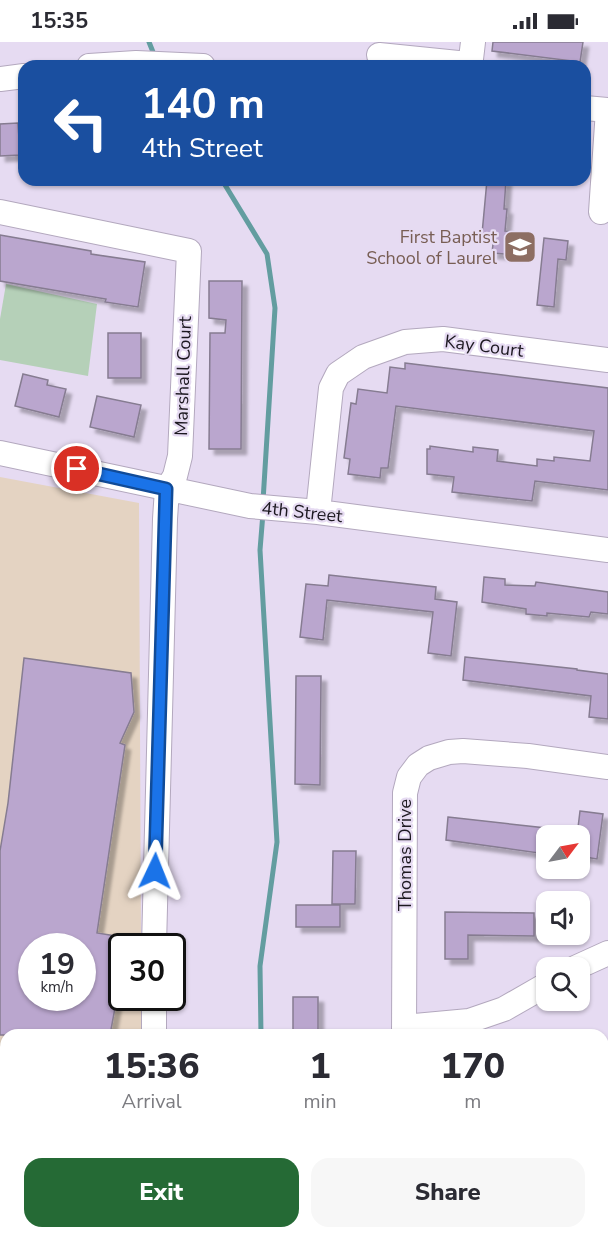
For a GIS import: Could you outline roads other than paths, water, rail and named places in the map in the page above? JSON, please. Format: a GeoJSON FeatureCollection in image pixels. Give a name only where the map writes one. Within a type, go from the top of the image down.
{"type":"FeatureCollection","features":[{"type":"Feature","properties":{"kind":"street"},"geometry":{"type":"LineString","coordinates":[[470,60],[473,42]]}},
{"type":"Feature","properties":{"kind":"street"},"geometry":{"type":"LineString","coordinates":[[379,54],[432,60]]}},
{"type":"Feature","properties":{"kind":"street"},"geometry":{"type":"LineString","coordinates":[[0,79],[18,77]]}},
{"type":"Feature","properties":{"kind":"street"},"geometry":{"type":"LineString","coordinates":[[591,109],[608,110],[601,212]]}},
{"type":"Feature","properties":{"kind":"street","name":"Marshall Court"},"geometry":{"type":"LineString","coordinates":[[0,212],[189,251],[180,456],[175,476],[166,489]]}},
{"type":"Feature","properties":{"kind":"street","name":"Kay Court"},"geometry":{"type":"LineString","coordinates":[[318,512],[331,388],[338,374],[363,357],[405,342],[443,339],[608,360]]}},
{"type":"Feature","properties":{"kind":"street","name":"4th Street"},"geometry":{"type":"LineString","coordinates":[[0,453],[250,506],[318,512],[608,550]]}},
{"type":"Feature","properties":{"kind":"street"},"geometry":{"type":"LineString","coordinates":[[154,933],[166,489]]}},
{"type":"Feature","properties":{"kind":"street","name":"Thomas Drive"},"geometry":{"type":"LineString","coordinates":[[404,1029],[405,793],[412,771],[423,761],[437,755],[463,751],[528,756],[608,767]]}},
{"type":"Feature","properties":{"kind":"street"},"geometry":{"type":"LineString","coordinates":[[590,961],[608,953]]}},
{"type":"Feature","properties":{"kind":"street"},"geometry":{"type":"LineString","coordinates":[[417,1029],[469,1021],[504,1009],[536,991]]}},
{"type":"Feature","properties":{"kind":"street"},"geometry":{"type":"LineString","coordinates":[[154,1011],[154,1029]]}},
{"type":"Feature","properties":{"kind":"waterway"},"geometry":{"type":"LineString","coordinates":[[149,42],[155,57]]}},
{"type":"Feature","properties":{"kind":"waterway"},"geometry":{"type":"LineString","coordinates":[[226,186],[267,254],[275,308],[263,501]]}},
{"type":"Feature","properties":{"kind":"waterway"},"geometry":{"type":"LineString","coordinates":[[261,1029],[260,966],[277,842],[260,550],[263,513]]}},
{"type":"Feature","properties":{"kind":"place","name":"First Baptist School of Laurel"},"geometry":{"type":"Point","coordinates":[520,247]}}]}
